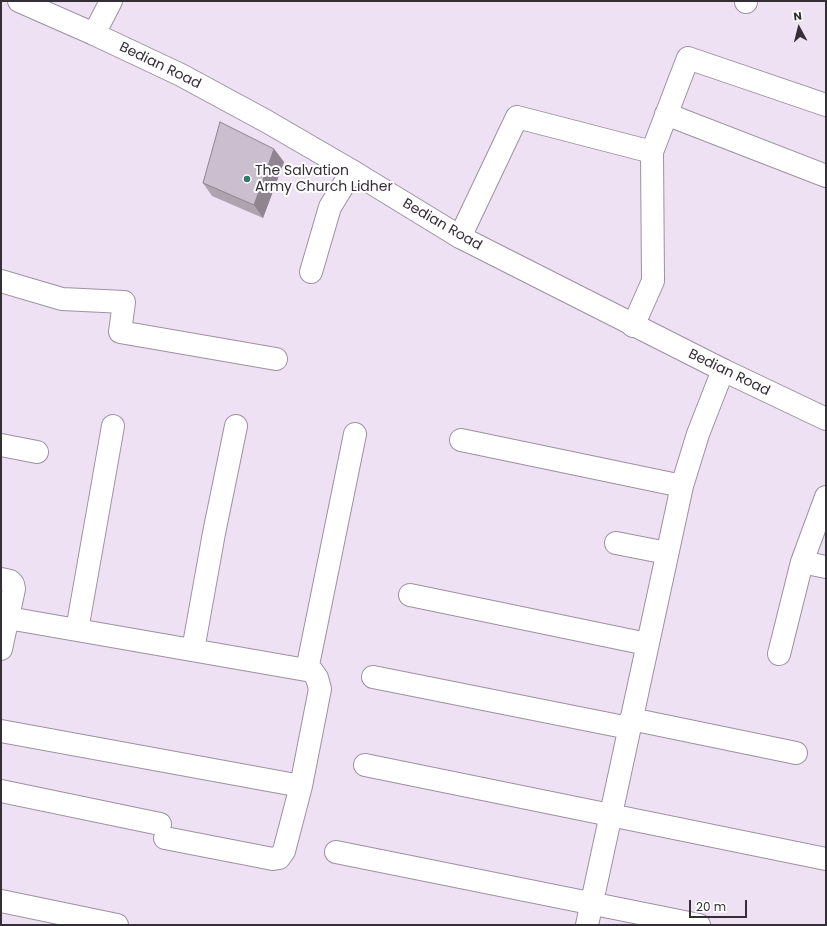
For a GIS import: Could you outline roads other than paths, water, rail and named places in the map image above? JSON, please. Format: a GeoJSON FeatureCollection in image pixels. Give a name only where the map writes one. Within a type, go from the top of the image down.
{"type":"FeatureCollection","features":[{"type":"Feature","properties":{"kind":"street","name":"Bedian Road"},"geometry":{"type":"LineString","coordinates":[[19,1],[181,75],[266,121],[352,171],[460,237],[633,326],[826,419]]}},
{"type":"Feature","properties":{"kind":"street"},"geometry":{"type":"LineString","coordinates":[[94,34],[111,1]]}},
{"type":"Feature","properties":{"kind":"street"},"geometry":{"type":"LineString","coordinates":[[633,326],[653,281],[652,152],[688,58],[826,105]]}},
{"type":"Feature","properties":{"kind":"street"},"geometry":{"type":"LineString","coordinates":[[666,114],[826,176]]}},
{"type":"Feature","properties":{"kind":"street"},"geometry":{"type":"LineString","coordinates":[[460,237],[517,117],[652,152]]}},
{"type":"Feature","properties":{"kind":"street"},"geometry":{"type":"LineString","coordinates":[[311,272],[330,207],[352,171]]}},
{"type":"Feature","properties":{"kind":"street"},"geometry":{"type":"LineString","coordinates":[[1,281],[62,299],[124,302],[120,332],[276,359]]}},
{"type":"Feature","properties":{"kind":"street"},"geometry":{"type":"LineString","coordinates":[[587,925],[682,486],[698,434],[723,370]]}},
{"type":"Feature","properties":{"kind":"street"},"geometry":{"type":"LineString","coordinates":[[77,630],[113,426]]}},
{"type":"Feature","properties":{"kind":"street"},"geometry":{"type":"LineString","coordinates":[[193,650],[214,533],[236,426]]}},
{"type":"Feature","properties":{"kind":"street"},"geometry":{"type":"LineString","coordinates":[[307,670],[355,434]]}},
{"type":"Feature","properties":{"kind":"street"},"geometry":{"type":"LineString","coordinates":[[461,440],[682,486]]}},
{"type":"Feature","properties":{"kind":"street"},"geometry":{"type":"LineString","coordinates":[[1,446],[37,452]]}},
{"type":"Feature","properties":{"kind":"street"},"geometry":{"type":"LineString","coordinates":[[778,654],[802,562],[826,497]]}},
{"type":"Feature","properties":{"kind":"street"},"geometry":{"type":"LineString","coordinates":[[616,543],[667,553]]}},
{"type":"Feature","properties":{"kind":"street"},"geometry":{"type":"LineString","coordinates":[[802,562],[826,567]]}},
{"type":"Feature","properties":{"kind":"street"},"geometry":{"type":"LineString","coordinates":[[1,579],[10,581],[13,584],[14,589],[1,650]]}},
{"type":"Feature","properties":{"kind":"street"},"geometry":{"type":"LineString","coordinates":[[410,595],[647,644]]}},
{"type":"Feature","properties":{"kind":"street"},"geometry":{"type":"LineString","coordinates":[[1,791],[273,859],[279,858],[284,851],[301,786],[320,689],[318,678],[312,671],[8,618]]}},
{"type":"Feature","properties":{"kind":"street"},"geometry":{"type":"LineString","coordinates":[[373,677],[796,753]]}},
{"type":"Feature","properties":{"kind":"street"},"geometry":{"type":"LineString","coordinates":[[1,731],[301,786]]}},
{"type":"Feature","properties":{"kind":"street"},"geometry":{"type":"LineString","coordinates":[[365,765],[826,859]]}},
{"type":"Feature","properties":{"kind":"street"},"geometry":{"type":"LineString","coordinates":[[336,852],[591,902],[699,925]]}},
{"type":"Feature","properties":{"kind":"street"},"geometry":{"type":"LineString","coordinates":[[1,901],[117,925]]}},
{"type":"Feature","properties":{"kind":"place","name":"The Salvation Army Church Lidher"},"geometry":{"type":"Point","coordinates":[247,179]}}]}
